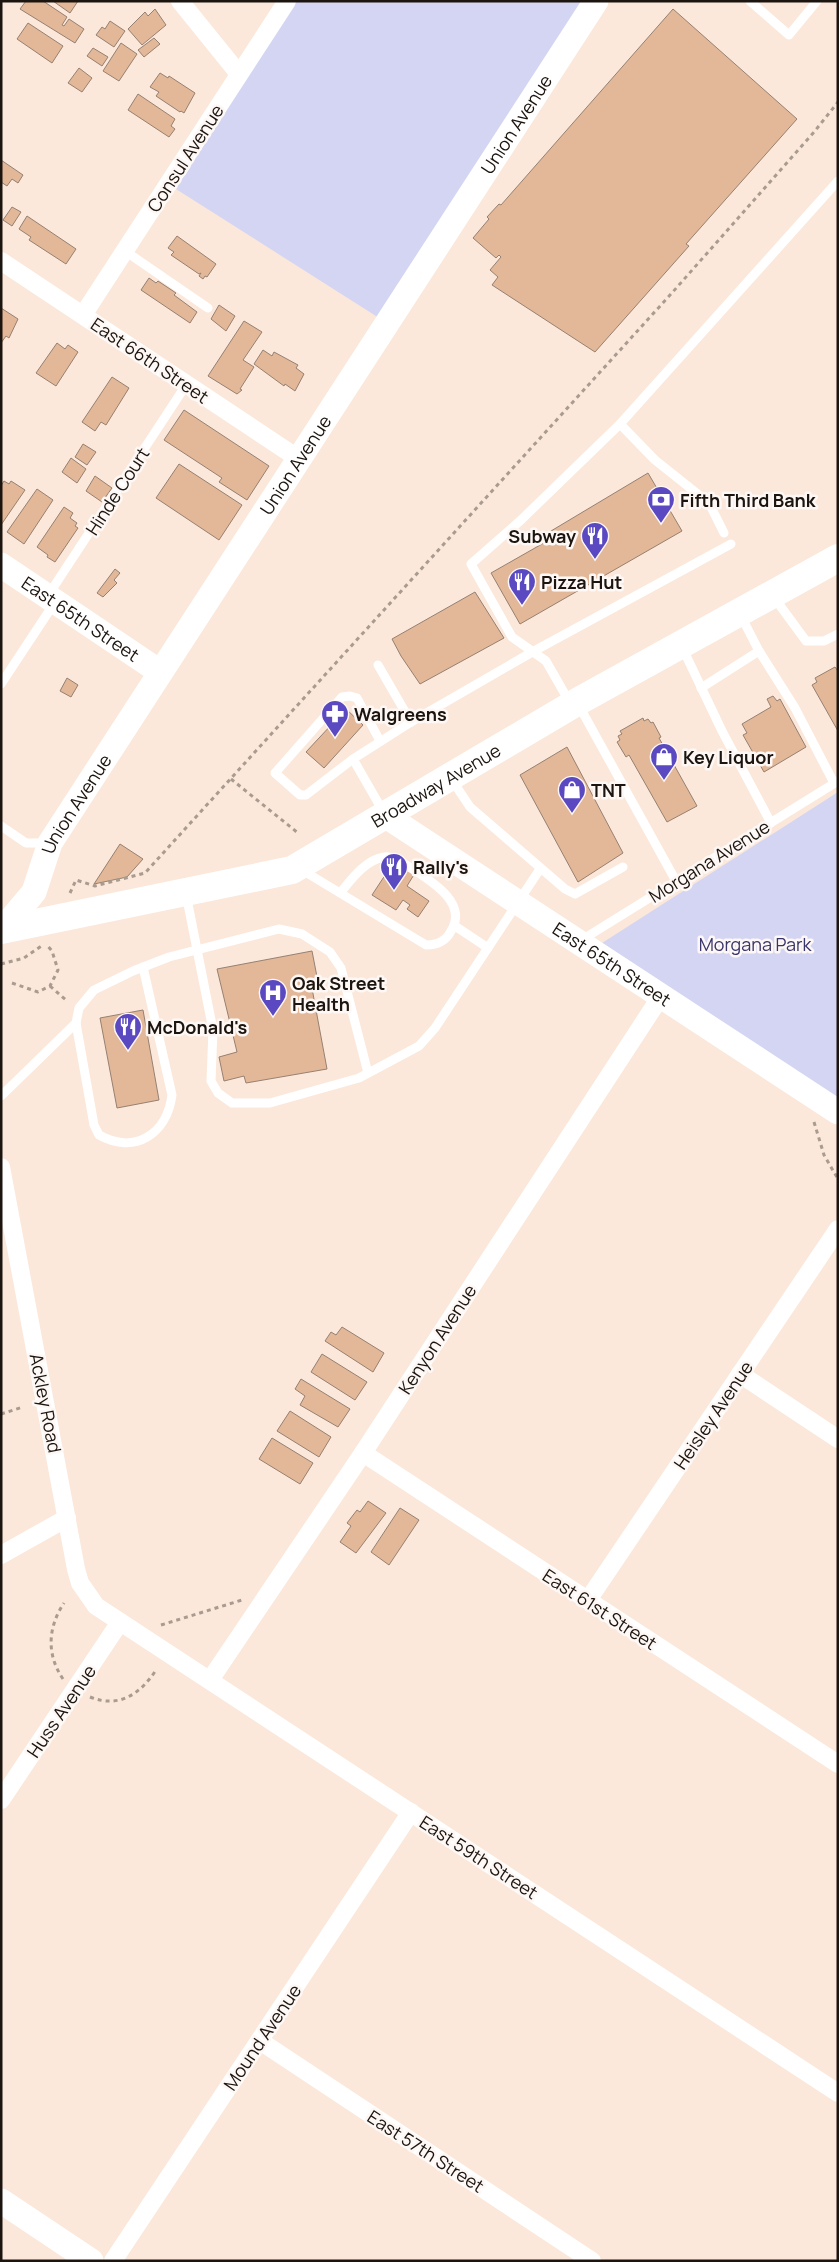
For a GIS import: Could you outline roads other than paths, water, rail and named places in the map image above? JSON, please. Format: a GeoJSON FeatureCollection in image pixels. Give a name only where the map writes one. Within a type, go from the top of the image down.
{"type":"FeatureCollection","features":[{"type":"Feature","properties":{"kind":"main road","name":"Union Avenue"},"geometry":{"type":"LineString","coordinates":[[1,930],[34,892],[50,843],[596,1]]}},
{"type":"Feature","properties":{"kind":"main road","name":"Broadway Avenue"},"geometry":{"type":"LineString","coordinates":[[1,930],[292,870],[574,704],[838,558]]}},
{"type":"Feature","properties":{"kind":"main road","name":"East 65th Street"},"geometry":{"type":"LineString","coordinates":[[1,566],[160,672]]}},
{"type":"Feature","properties":{"kind":"main road","name":"East 65th Street"},"geometry":{"type":"LineString","coordinates":[[386,816],[580,941],[838,1112]]}},
{"type":"Feature","properties":{"kind":"main road"},"geometry":{"type":"LineString","coordinates":[[1,2201],[91,2261]]}},
{"type":"Feature","properties":{"kind":"street"},"geometry":{"type":"LineString","coordinates":[[180,1],[239,74]]}},
{"type":"Feature","properties":{"kind":"street","name":"Consul Avenue"},"geometry":{"type":"LineString","coordinates":[[83,315],[287,1]]}},
{"type":"Feature","properties":{"kind":"street","name":"East 66th Street"},"geometry":{"type":"LineString","coordinates":[[1,261],[298,459]]}},
{"type":"Feature","properties":{"kind":"street","name":"Kenyon Avenue"},"geometry":{"type":"LineString","coordinates":[[210,1680],[363,1453],[662,996]]}},
{"type":"Feature","properties":{"kind":"street","name":"Ackley Road"},"geometry":{"type":"LineString","coordinates":[[1,1167],[80,1583],[96,1606],[120,1622]]}},
{"type":"Feature","properties":{"kind":"street","name":"Heisley Avenue"},"geometry":{"type":"LineString","coordinates":[[588,1600],[838,1229]]}},
{"type":"Feature","properties":{"kind":"street"},"geometry":{"type":"LineString","coordinates":[[740,1374],[838,1439]]}},
{"type":"Feature","properties":{"kind":"street","name":"East 61st Street"},"geometry":{"type":"LineString","coordinates":[[363,1453],[838,1764]]}},
{"type":"Feature","properties":{"kind":"street"},"geometry":{"type":"LineString","coordinates":[[1,1555],[67,1518]]}},
{"type":"Feature","properties":{"kind":"street","name":"East 59th Street"},"geometry":{"type":"LineString","coordinates":[[120,1622],[838,2093]]}},
{"type":"Feature","properties":{"kind":"street","name":"Huss Avenue"},"geometry":{"type":"LineString","coordinates":[[1,1800],[120,1622]]}},
{"type":"Feature","properties":{"kind":"street","name":"Mound Avenue"},"geometry":{"type":"LineString","coordinates":[[113,2261],[411,1812]]}},
{"type":"Feature","properties":{"kind":"street","name":"East 57th Street"},"geometry":{"type":"LineString","coordinates":[[260,2041],[592,2261]]}},
{"type":"Feature","properties":{"kind":"lane"},"geometry":{"type":"LineString","coordinates":[[750,1],[790,35],[816,1]]}},
{"type":"Feature","properties":{"kind":"lane"},"geometry":{"type":"LineString","coordinates":[[676,881],[574,704],[546,661],[512,637],[471,564],[521,520],[620,424],[838,181]]}},
{"type":"Feature","properties":{"kind":"lane"},"geometry":{"type":"LineString","coordinates":[[124,251],[208,308]]}},
{"type":"Feature","properties":{"kind":"lane","name":"Hinde Court"},"geometry":{"type":"LineString","coordinates":[[1,684],[51,599],[186,385]]}},
{"type":"Feature","properties":{"kind":"lane"},"geometry":{"type":"LineString","coordinates":[[620,424],[655,460],[708,503],[724,533]]}},
{"type":"Feature","properties":{"kind":"lane"},"geometry":{"type":"LineString","coordinates":[[380,741],[357,698],[342,697],[275,772],[300,795],[306,795],[353,759],[411,722],[534,651],[731,544]]}},
{"type":"Feature","properties":{"kind":"lane"},"geometry":{"type":"LineString","coordinates":[[772,594],[806,641],[824,641],[838,634]]}},
{"type":"Feature","properties":{"kind":"lane"},"geometry":{"type":"LineString","coordinates":[[738,612],[836,782]]}},
{"type":"Feature","properties":{"kind":"lane"},"geometry":{"type":"LineString","coordinates":[[680,644],[771,823]]}},
{"type":"Feature","properties":{"kind":"lane"},"geometry":{"type":"LineString","coordinates":[[701,688],[759,650]]}},
{"type":"Feature","properties":{"kind":"lane"},"geometry":{"type":"LineString","coordinates":[[378,665],[411,722]]}},
{"type":"Feature","properties":{"kind":"lane"},"geometry":{"type":"LineString","coordinates":[[353,759],[386,816]]}},
{"type":"Feature","properties":{"kind":"lane"},"geometry":{"type":"LineString","coordinates":[[451,778],[470,807],[564,889],[576,894],[623,867]]}},
{"type":"Feature","properties":{"kind":"lane","name":"Morgana Avenue"},"geometry":{"type":"LineString","coordinates":[[580,941],[836,782]]}},
{"type":"Feature","properties":{"kind":"lane"},"geometry":{"type":"LineString","coordinates":[[1,826],[26,843],[50,843]]}},
{"type":"Feature","properties":{"kind":"lane"},"geometry":{"type":"LineString","coordinates":[[298,867],[426,945],[442,941],[455,926],[457,916],[450,899],[435,884],[394,858],[380,858],[360,870],[340,892]]}},
{"type":"Feature","properties":{"kind":"lane"},"geometry":{"type":"LineString","coordinates":[[185,892],[213,1030],[211,1081],[218,1093],[232,1103],[270,1103],[360,1078],[419,1046],[435,1028],[540,868]]}},
{"type":"Feature","properties":{"kind":"lane"},"geometry":{"type":"LineString","coordinates":[[455,926],[488,948]]}},
{"type":"Feature","properties":{"kind":"lane"},"geometry":{"type":"LineString","coordinates":[[143,967],[172,1094],[168,1114],[158,1129],[146,1138],[132,1144],[119,1143],[99,1135],[94,1125],[76,1023],[79,1008],[94,990],[143,967],[169,957],[279,929],[302,934],[330,952],[341,968],[368,1073]]}},
{"type":"Feature","properties":{"kind":"lane"},"geometry":{"type":"LineString","coordinates":[[1,1096],[76,1023]]}},
{"type":"Feature","properties":{"kind":"place","name":"Fifth Third Bank"},"geometry":{"type":"Point","coordinates":[661,524]}},
{"type":"Feature","properties":{"kind":"place","name":"Subway"},"geometry":{"type":"Point","coordinates":[595,560]}},
{"type":"Feature","properties":{"kind":"place","name":"Pizza Hut"},"geometry":{"type":"Point","coordinates":[522,606]}},
{"type":"Feature","properties":{"kind":"place","name":"Walgreens"},"geometry":{"type":"Point","coordinates":[335,738]}},
{"type":"Feature","properties":{"kind":"place","name":"Key Liquor"},"geometry":{"type":"Point","coordinates":[664,781]}},
{"type":"Feature","properties":{"kind":"place","name":"TNT"},"geometry":{"type":"Point","coordinates":[572,814]}},
{"type":"Feature","properties":{"kind":"place","name":"Rally's"},"geometry":{"type":"Point","coordinates":[394,891]}},
{"type":"Feature","properties":{"kind":"place","name":"Oak Street Health"},"geometry":{"type":"Point","coordinates":[273,1017]}},
{"type":"Feature","properties":{"kind":"place","name":"McDonald's"},"geometry":{"type":"Point","coordinates":[128,1051]}},
{"type":"Feature","properties":{"kind":"park label","name":"Morgana Park"},"geometry":{"type":"Point","coordinates":[755,944]}}]}
